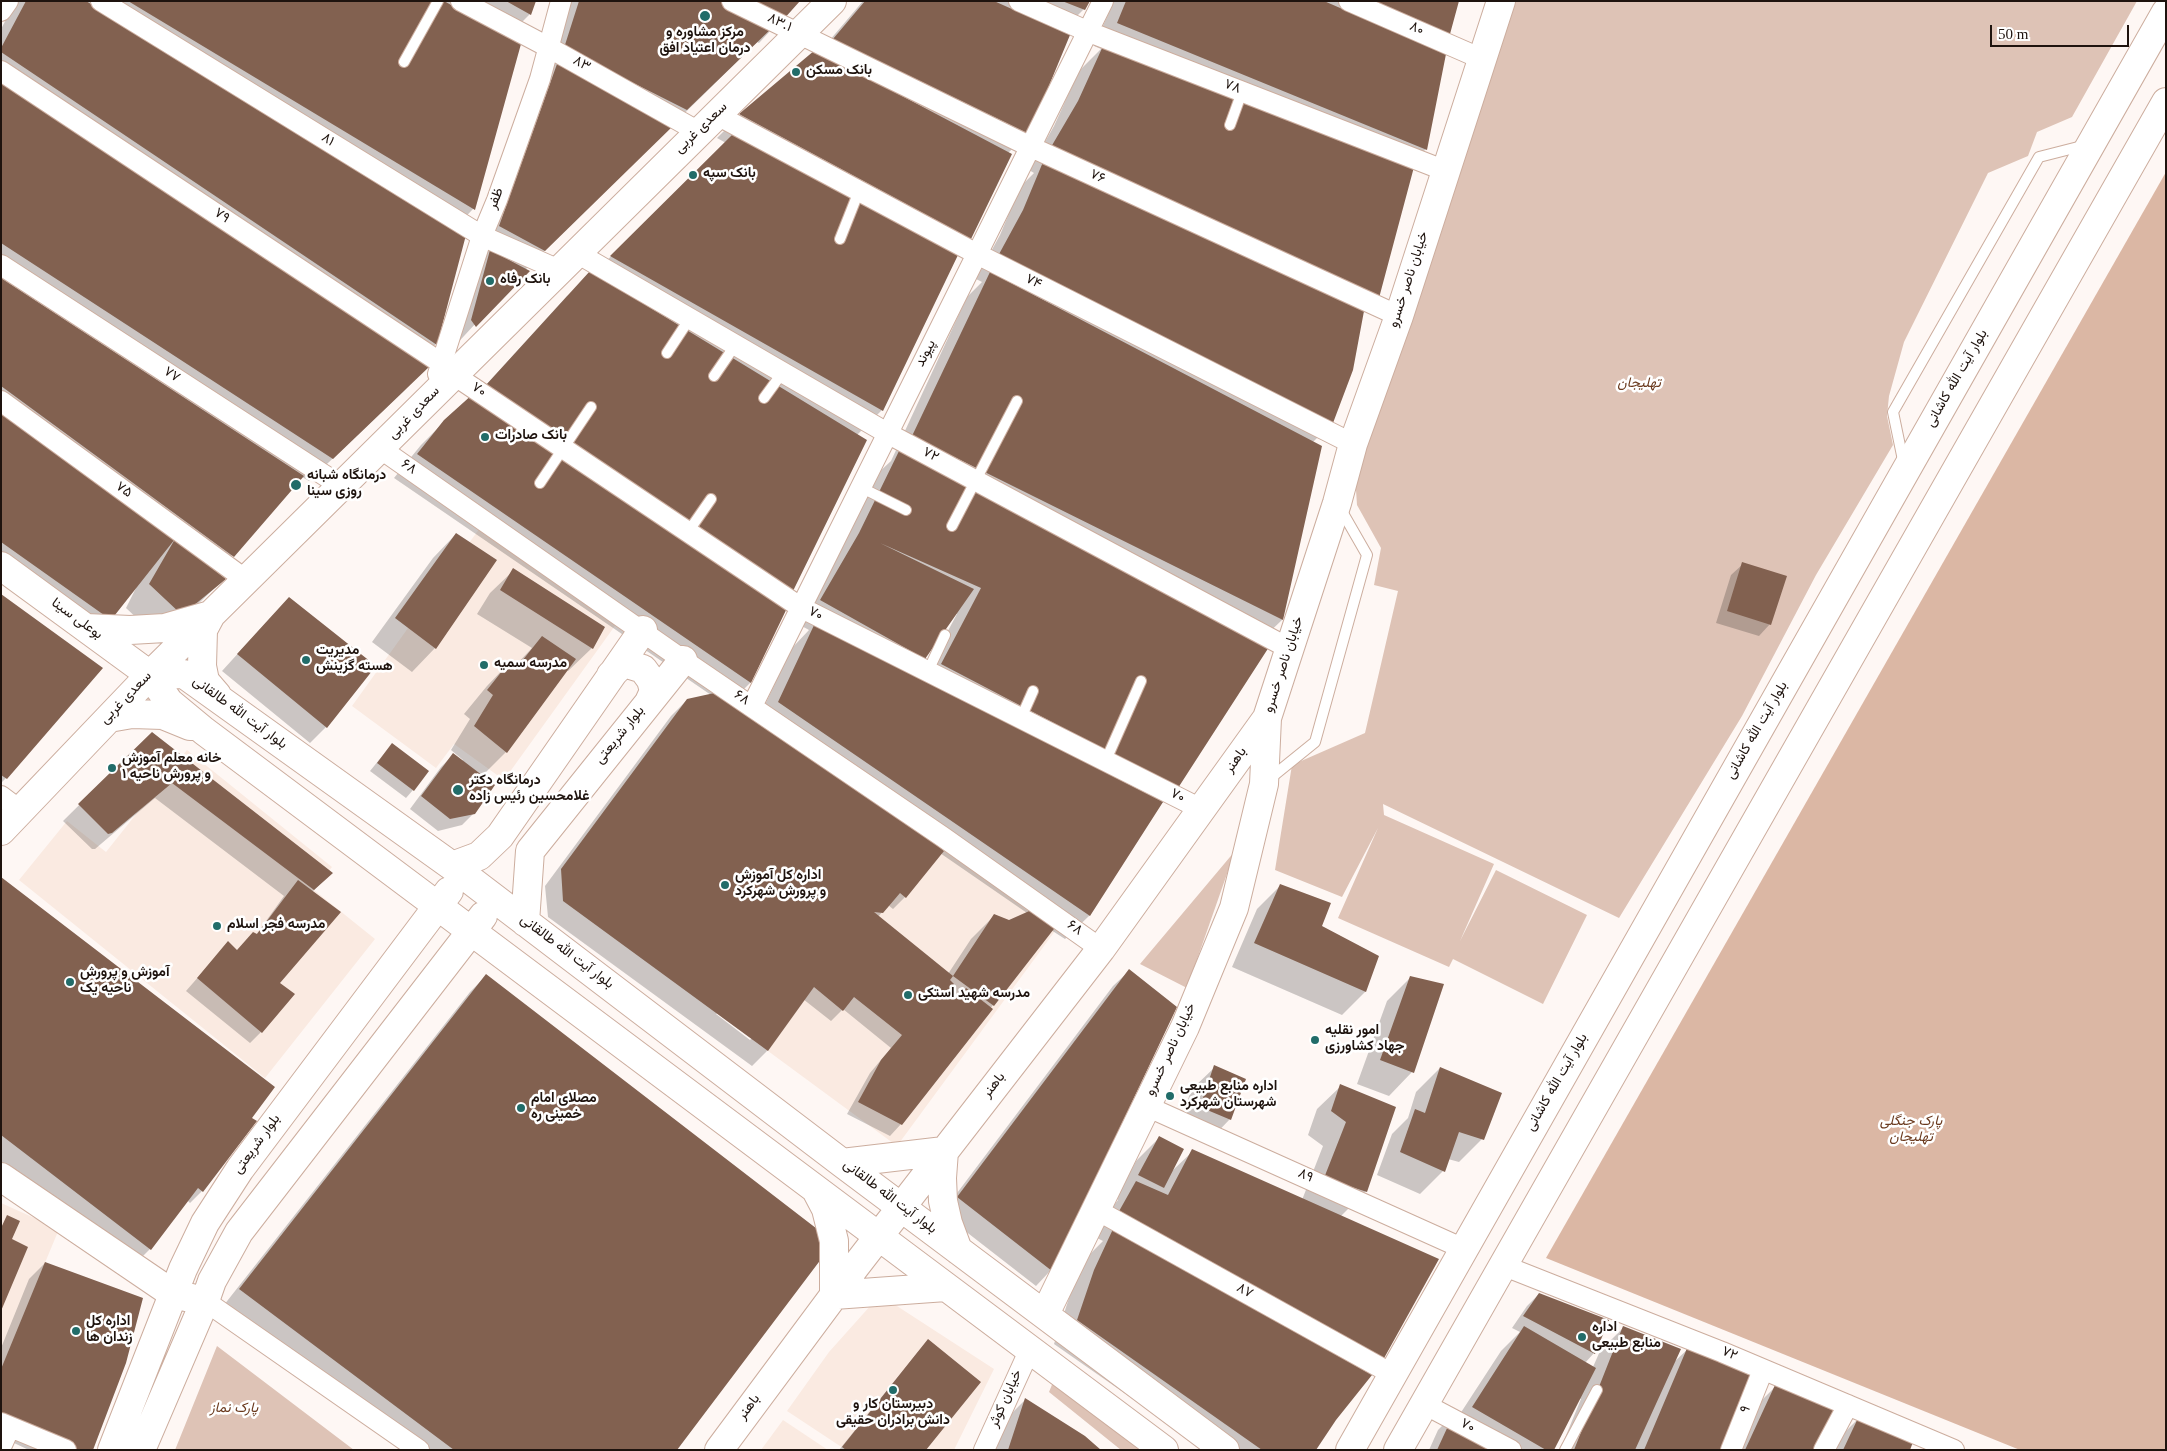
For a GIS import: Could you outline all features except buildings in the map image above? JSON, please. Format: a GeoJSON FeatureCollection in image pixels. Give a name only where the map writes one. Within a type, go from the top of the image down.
{"type":"FeatureCollection","features":[{"type":"Feature","properties":{"kind":"main road","name":"سعدی غربی"},"geometry":{"type":"LineString","coordinates":[[1,831],[11,804],[109,718],[150,675],[433,396],[448,369],[568,262],[832,1]]}},
{"type":"Feature","properties":{"kind":"main road","name":"خیابان ناصر خسرو"},"geometry":{"type":"LineString","coordinates":[[1045,1314],[1185,1027],[1234,908],[1264,784],[1267,718],[1337,503],[1353,444],[1399,316],[1501,1]]}},
{"type":"Feature","properties":{"kind":"main road","name":"بلوار آیت الله کاشانی"},"geometry":{"type":"LineString","coordinates":[[1350,1450],[2166,12]]}},
{"type":"Feature","properties":{"kind":"main road"},"geometry":{"type":"LineString","coordinates":[[1398,1450],[1502,1265],[2156,128],[2166,102]]}},
{"type":"Feature","properties":{"kind":"main road","name":"بوعلی سینا"},"geometry":{"type":"LineString","coordinates":[[1,566],[150,675]]}},
{"type":"Feature","properties":{"kind":"main road"},"geometry":{"type":"LineString","coordinates":[[86,628],[130,630],[165,628],[211,615]]}},
{"type":"Feature","properties":{"kind":"main road"},"geometry":{"type":"LineString","coordinates":[[211,615],[203,630],[202,666],[205,680],[224,704]]}},
{"type":"Feature","properties":{"kind":"main road"},"geometry":{"type":"LineString","coordinates":[[457,870],[480,856],[500,836],[643,630]]}},
{"type":"Feature","properties":{"kind":"main road","name":"بلوار شریعتی"},"geometry":{"type":"LineString","coordinates":[[530,851],[683,660]]}},
{"type":"Feature","properties":{"kind":"main road"},"geometry":{"type":"LineString","coordinates":[[611,675],[619,667],[627,664],[644,669],[651,680],[654,691],[649,702]]}},
{"type":"Feature","properties":{"kind":"main road","name":"بلوار آیت الله طالقانی"},"geometry":{"type":"LineString","coordinates":[[150,675],[184,674],[457,870],[901,1208],[1225,1450]]}},
{"type":"Feature","properties":{"kind":"main road"},"geometry":{"type":"LineString","coordinates":[[150,675],[168,702],[204,731],[1164,1450]]}},
{"type":"Feature","properties":{"kind":"main road"},"geometry":{"type":"LineString","coordinates":[[109,718],[132,714],[163,715],[204,731]]}},
{"type":"Feature","properties":{"kind":"main road","name":"باهنر"},"geometry":{"type":"LineString","coordinates":[[719,1450],[834,1295],[1101,949],[1203,810],[1267,718]]}},
{"type":"Feature","properties":{"kind":"main road"},"geometry":{"type":"LineString","coordinates":[[500,836],[499,844],[502,852],[508,857],[516,859],[524,857],[530,851]]}},
{"type":"Feature","properties":{"kind":"main road"},"geometry":{"type":"LineString","coordinates":[[525,922],[530,851]]}},
{"type":"Feature","properties":{"kind":"main road","name":"بلوار شریعتی"},"geometry":{"type":"LineString","coordinates":[[112,1450],[173,1294],[205,1223],[240,1169],[438,905],[457,870]]}},
{"type":"Feature","properties":{"kind":"main road"},"geometry":{"type":"LineString","coordinates":[[141,1450],[212,1281],[245,1224],[496,900]]}},
{"type":"Feature","properties":{"kind":"main road"},"geometry":{"type":"LineString","coordinates":[[1364,1450],[1531,1157],[1551,1095]]}},
{"type":"Feature","properties":{"kind":"main road"},"geometry":{"type":"LineString","coordinates":[[1384,1450],[1546,1165],[1589,1115]]}},
{"type":"Feature","properties":{"kind":"main road"},"geometry":{"type":"LineString","coordinates":[[842,1163],[944,1152],[943,1201],[948,1223],[958,1250]]}},
{"type":"Feature","properties":{"kind":"main road"},"geometry":{"type":"LineString","coordinates":[[1,1177],[173,1294],[205,1301]]}},
{"type":"Feature","properties":{"kind":"main road"},"geometry":{"type":"LineString","coordinates":[[816,1190],[826,1210],[834,1241],[834,1295],[946,1287]]}},
{"type":"Feature","properties":{"kind":"street"},"geometry":{"type":"LineString","coordinates":[[1,11],[8,1]]}},
{"type":"Feature","properties":{"kind":"street","name":"۸۱"},"geometry":{"type":"LineString","coordinates":[[101,1],[482,236],[568,262]]}},
{"type":"Feature","properties":{"kind":"street","name":"۸۳"},"geometry":{"type":"LineString","coordinates":[[461,1],[548,47],[708,124]]}},
{"type":"Feature","properties":{"kind":"street","name":"ظفر"},"geometry":{"type":"LineString","coordinates":[[448,369],[482,236],[497,200],[540,79],[561,1]]}},
{"type":"Feature","properties":{"kind":"street","name":"۸۳.۱"},"geometry":{"type":"LineString","coordinates":[[732,1],[799,34]]}},
{"type":"Feature","properties":{"kind":"street","name":"۷۸"},"geometry":{"type":"LineString","coordinates":[[1019,1],[1089,32],[1446,171]]}},
{"type":"Feature","properties":{"kind":"street","name":"پیوند"},"geometry":{"type":"LineString","coordinates":[[752,706],[1103,1]]}},
{"type":"Feature","properties":{"kind":"street","name":"۸۰"},"geometry":{"type":"LineString","coordinates":[[1349,1],[1482,59]]}},
{"type":"Feature","properties":{"kind":"street","name":"۷۶"},"geometry":{"type":"LineString","coordinates":[[799,34],[1031,148],[1399,316]]}},
{"type":"Feature","properties":{"kind":"street","name":"۷۹"},"geometry":{"type":"LineString","coordinates":[[1,71],[448,369]]}},
{"type":"Feature","properties":{"kind":"street","name":"۷۴"},"geometry":{"type":"LineString","coordinates":[[708,124],[859,191],[977,254],[1353,444]]}},
{"type":"Feature","properties":{"kind":"street","name":"۷۲"},"geometry":{"type":"LineString","coordinates":[[568,262],[690,318],[887,433],[1290,648]]}},
{"type":"Feature","properties":{"kind":"street","name":"۷۷"},"geometry":{"type":"LineString","coordinates":[[1,265],[341,486]]}},
{"type":"Feature","properties":{"kind":"street","name":"۷۰"},"geometry":{"type":"LineString","coordinates":[[448,369],[800,607],[1203,810]]}},
{"type":"Feature","properties":{"kind":"street","name":"۷۵"},"geometry":{"type":"LineString","coordinates":[[1,401],[246,580]]}},
{"type":"Feature","properties":{"kind":"street","name":"۶۸"},"geometry":{"type":"LineString","coordinates":[[381,449],[643,630],[683,660],[944,837],[1101,949]]}},
{"type":"Feature","properties":{"kind":"street","name":"۸۹"},"geometry":{"type":"LineString","coordinates":[[1146,1106],[1464,1249]]}},
{"type":"Feature","properties":{"kind":"street","name":"۸۷"},"geometry":{"type":"LineString","coordinates":[[1095,1209],[1392,1374]]}},
{"type":"Feature","properties":{"kind":"street","name":"۷۲"},"geometry":{"type":"LineString","coordinates":[[1502,1265],[1848,1405],[1925,1444],[1954,1450]]}},
{"type":"Feature","properties":{"kind":"street"},"geometry":{"type":"LineString","coordinates":[[205,1301],[419,1450]]}},
{"type":"Feature","properties":{"kind":"street","name":"خیابان کوثر"},"geometry":{"type":"LineString","coordinates":[[984,1450],[1030,1349]]}},
{"type":"Feature","properties":{"kind":"street","name":"۹"},"geometry":{"type":"LineString","coordinates":[[1730,1450],[1763,1370]]}},
{"type":"Feature","properties":{"kind":"street","name":"۷۰"},"geometry":{"type":"LineString","coordinates":[[1424,1404],[1511,1450]]}},
{"type":"Feature","properties":{"kind":"street"},"geometry":{"type":"LineString","coordinates":[[1824,1450],[1848,1405]]}},
{"type":"Feature","properties":{"kind":"street"},"geometry":{"type":"LineString","coordinates":[[1,1446],[6,1425],[66,1450]]}},
{"type":"Feature","properties":{"kind":"lane"},"geometry":{"type":"LineString","coordinates":[[404,62],[438,1]]}},
{"type":"Feature","properties":{"kind":"lane"},"geometry":{"type":"LineString","coordinates":[[1230,125],[1242,92]]}},
{"type":"Feature","properties":{"kind":"lane"},"geometry":{"type":"LineString","coordinates":[[1905,472],[1893,412],[2039,157],[2091,143]]}},
{"type":"Feature","properties":{"kind":"lane"},"geometry":{"type":"LineString","coordinates":[[840,238],[859,191]]}},
{"type":"Feature","properties":{"kind":"lane"},"geometry":{"type":"LineString","coordinates":[[667,353],[690,318]]}},
{"type":"Feature","properties":{"kind":"lane"},"geometry":{"type":"LineString","coordinates":[[714,376],[736,344]]}},
{"type":"Feature","properties":{"kind":"lane"},"geometry":{"type":"LineString","coordinates":[[764,398],[783,372]]}},
{"type":"Feature","properties":{"kind":"lane"},"geometry":{"type":"LineString","coordinates":[[952,526],[1017,401]]}},
{"type":"Feature","properties":{"kind":"lane"},"geometry":{"type":"LineString","coordinates":[[540,483],[591,407]]}},
{"type":"Feature","properties":{"kind":"lane"},"geometry":{"type":"LineString","coordinates":[[860,487],[906,510]]}},
{"type":"Feature","properties":{"kind":"lane"},"geometry":{"type":"LineString","coordinates":[[688,532],[711,499]]}},
{"type":"Feature","properties":{"kind":"lane"},"geometry":{"type":"LineString","coordinates":[[1264,784],[1315,742],[1367,555],[1337,503]]}},
{"type":"Feature","properties":{"kind":"lane"},"geometry":{"type":"LineString","coordinates":[[928,671],[945,635]]}},
{"type":"Feature","properties":{"kind":"lane"},"geometry":{"type":"LineString","coordinates":[[1106,760],[1141,681]]}},
{"type":"Feature","properties":{"kind":"lane"},"geometry":{"type":"LineString","coordinates":[[1021,718],[1032,691]]}},
{"type":"Feature","properties":{"kind":"lane"},"geometry":{"type":"LineString","coordinates":[[1565,1450],[1597,1390]]}},
{"type":"Feature","properties":{"kind":"shaded area","name":"مدرسه سمیه"},"geometry":{"type":"Polygon","coordinates":[[[482,525],[617,623],[504,780],[454,744],[436,768],[352,706],[482,525]]]}},
{"type":"Feature","properties":{"kind":"shaded area","name":"مدرسه فجر اسلام"},"geometry":{"type":"Polygon","coordinates":[[[187,750],[332,867],[314,890],[375,939],[265,1078],[19,880],[67,821],[106,852],[187,750]]]}},
{"type":"Feature","properties":{"kind":"shaded area","name":"مدرسه شهید استکی"},"geometry":{"type":"Polygon","coordinates":[[[927,836],[1055,931],[897,1146],[768,1051],[848,938],[927,836]]]}},
{"type":"Feature","properties":{"kind":"shaded area"},"geometry":{"type":"Polygon","coordinates":[[[1,1203],[59,1229],[1,1369],[1,1203]]]}},
{"type":"Feature","properties":{"kind":"shaded area","name":"دبیرستان کار و دانش برادران حقیقی"},"geometry":{"type":"Polygon","coordinates":[[[880,1295],[994,1369],[954,1450],[846,1450],[787,1411],[829,1352],[880,1295]]]}},
{"type":"Feature","properties":{"kind":"shaded area"},"geometry":{"type":"Polygon","coordinates":[[[783,1420],[828,1450],[761,1450],[783,1420]]]}},
{"type":"Feature","properties":{"kind":"green space","name":"تهلیجان"},"geometry":{"type":"Polygon","coordinates":[[[1511,1],[2137,1],[2072,117],[2037,132],[2028,156],[1988,173],[1904,342],[1889,396],[1887,416],[1893,445],[1816,575],[1742,716],[1619,918],[1383,804],[1384,815],[1494,864],[1460,941],[1496,870],[1587,915],[1543,1004],[1453,959],[1449,967],[1338,918],[1378,828],[1342,897],[1275,870],[1292,765],[1365,733],[1398,591],[1374,585],[1381,548],[1357,505],[1353,444],[1511,1]]]}},
{"type":"Feature","properties":{"kind":"green space","name":"پارک جنگلی تهلیجان"},"geometry":{"type":"Polygon","coordinates":[[[2166,172],[2166,1450],[2020,1450],[1546,1258],[2166,172]]]}},
{"type":"Feature","properties":{"kind":"green space"},"geometry":{"type":"Polygon","coordinates":[[[1235,851],[1187,988],[1140,964],[1235,851]]]}},
{"type":"Feature","properties":{"kind":"green space","name":"پارک نماز"},"geometry":{"type":"Polygon","coordinates":[[[217,1346],[354,1450],[175,1450],[217,1346]]]}},
{"type":"Feature","properties":{"kind":"green space"},"geometry":{"type":"Polygon","coordinates":[[[1056,1375],[1151,1450],[1121,1450],[1049,1392],[1056,1375]]]}},
{"type":"Feature","properties":{"kind":"place","name":"مرکز مشاوره و درمان اعتیاد افق"},"geometry":{"type":"Point","coordinates":[705,16]}},
{"type":"Feature","properties":{"kind":"place","name":"بانک مسکن"},"geometry":{"type":"Point","coordinates":[796,72]}},
{"type":"Feature","properties":{"kind":"place","name":"بانک سپه"},"geometry":{"type":"Point","coordinates":[693,175]}},
{"type":"Feature","properties":{"kind":"place","name":"بانک رفاه"},"geometry":{"type":"Point","coordinates":[490,281]}},
{"type":"Feature","properties":{"kind":"place","name":"بانک صادرات"},"geometry":{"type":"Point","coordinates":[485,437]}},
{"type":"Feature","properties":{"kind":"place","name":"درمانگاه شبانه روزی سینا"},"geometry":{"type":"Point","coordinates":[296,485]}},
{"type":"Feature","properties":{"kind":"place","name":"مدیریت هسته گزینش"},"geometry":{"type":"Point","coordinates":[306,660]}},
{"type":"Feature","properties":{"kind":"place","name":"مدرسه سمیه"},"geometry":{"type":"Point","coordinates":[484,665]}},
{"type":"Feature","properties":{"kind":"place","name":"خانه معلم آموزش و پرورش ناحیه ۱"},"geometry":{"type":"Point","coordinates":[112,768]}},
{"type":"Feature","properties":{"kind":"place","name":"درمانگاه دکتر غلامحسین رئیس زاده"},"geometry":{"type":"Point","coordinates":[458,790]}},
{"type":"Feature","properties":{"kind":"place","name":"اداره کل آموزش و پرورش شهرکرد"},"geometry":{"type":"Point","coordinates":[725,885]}},
{"type":"Feature","properties":{"kind":"place","name":"مدرسه فجر اسلام"},"geometry":{"type":"Point","coordinates":[217,926]}},
{"type":"Feature","properties":{"kind":"place","name":"آموزش و پرورش ناحیه یک"},"geometry":{"type":"Point","coordinates":[70,982]}},
{"type":"Feature","properties":{"kind":"place","name":"مدرسه شهید استکی"},"geometry":{"type":"Point","coordinates":[908,995]}},
{"type":"Feature","properties":{"kind":"place","name":"امور نقلیه جهاد کشاورزی"},"geometry":{"type":"Point","coordinates":[1315,1040]}},
{"type":"Feature","properties":{"kind":"place","name":"اداره منابع طبیعی شهرستان شهرکرد"},"geometry":{"type":"Point","coordinates":[1170,1096]}},
{"type":"Feature","properties":{"kind":"place","name":"مصلای امام خمینی ره"},"geometry":{"type":"Point","coordinates":[521,1108]}},
{"type":"Feature","properties":{"kind":"place","name":"اداره کل زندان ها"},"geometry":{"type":"Point","coordinates":[76,1331]}},
{"type":"Feature","properties":{"kind":"place","name":"اداره منابع طبیعی"},"geometry":{"type":"Point","coordinates":[1582,1337]}},
{"type":"Feature","properties":{"kind":"place","name":"دبیرستان کار و دانش برادران حقیقی"},"geometry":{"type":"Point","coordinates":[893,1390]}}]}
